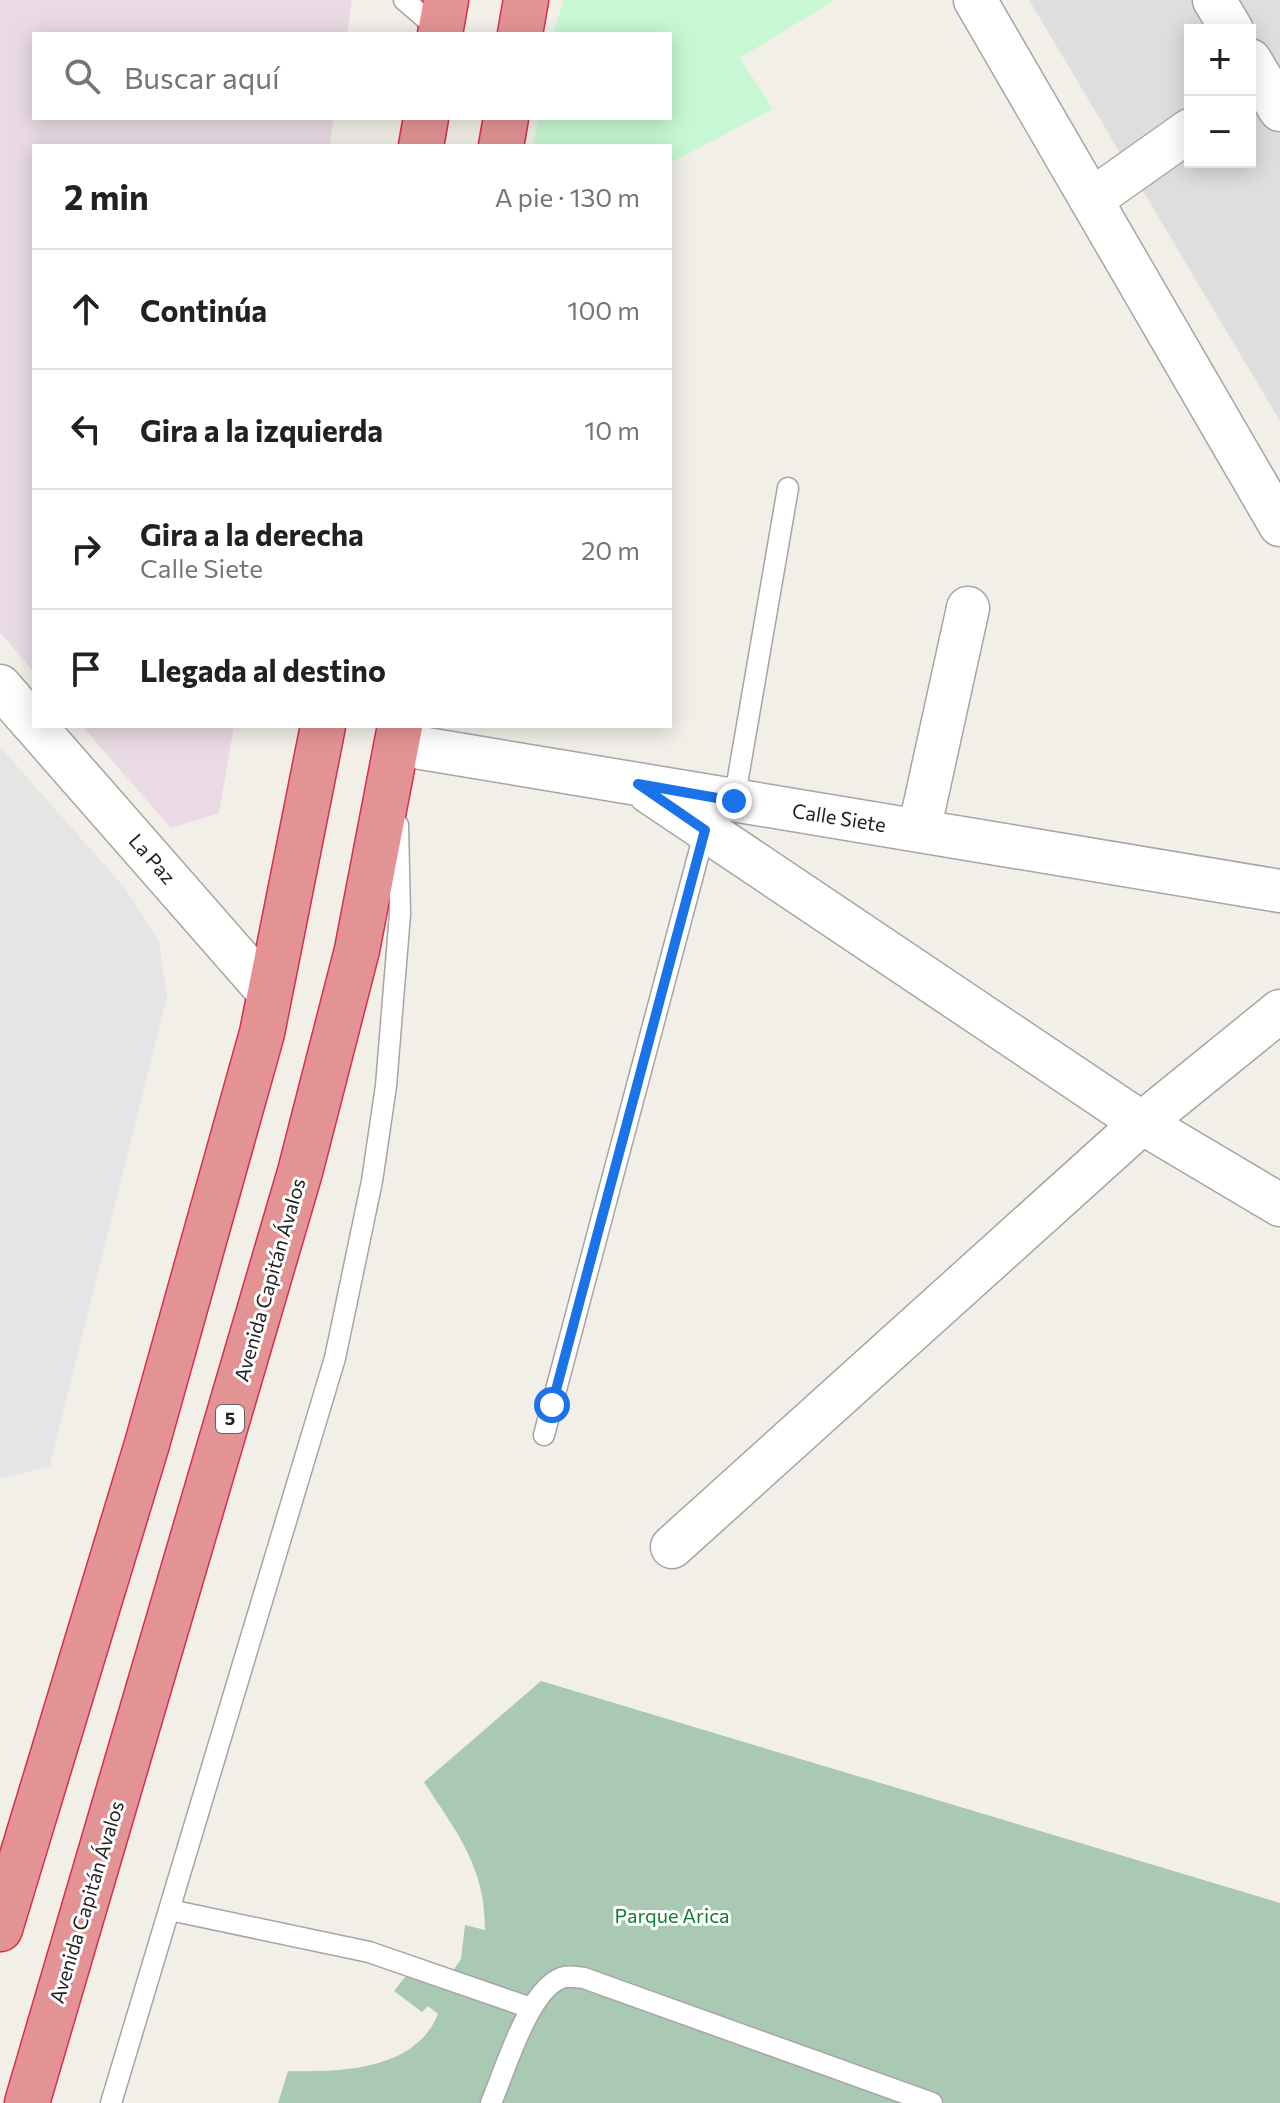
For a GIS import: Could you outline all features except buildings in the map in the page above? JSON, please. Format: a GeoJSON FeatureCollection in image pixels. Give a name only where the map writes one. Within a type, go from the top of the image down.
{"type":"FeatureCollection","features":[{"type":"Feature","properties":{"kind":"highway"},"geometry":{"type":"LineString","coordinates":[[520,32],[526,0]]}},
{"type":"Feature","properties":{"kind":"highway"},"geometry":{"type":"LineString","coordinates":[[421,144],[426,120]]}},
{"type":"Feature","properties":{"kind":"highway"},"geometry":{"type":"LineString","coordinates":[[501,144],[506,120]]}},
{"type":"Feature","properties":{"kind":"highway"},"geometry":{"type":"LineString","coordinates":[[0,1929],[181,1324],[262,1033],[323,728]]}},
{"type":"Feature","properties":{"kind":"highway","name":"Avenida Capitán Ávalos"},"geometry":{"type":"LineString","coordinates":[[27,2103],[292,1202],[357,950],[399,735]]}},
{"type":"Feature","properties":{"kind":"street"},"geometry":{"type":"LineString","coordinates":[[531,32],[542,0]]}},
{"type":"Feature","properties":{"kind":"street"},"geometry":{"type":"LineString","coordinates":[[975,0],[1280,525]]}},
{"type":"Feature","properties":{"kind":"street"},"geometry":{"type":"LineString","coordinates":[[1214,0],[1228,24]]}},
{"type":"Feature","properties":{"kind":"street"},"geometry":{"type":"LineString","coordinates":[[1091,200],[1184,134]]}},
{"type":"Feature","properties":{"kind":"street"},"geometry":{"type":"LineString","coordinates":[[919,831],[968,608]]}},
{"type":"Feature","properties":{"kind":"street","name":"La Paz"},"geometry":{"type":"LineString","coordinates":[[0,686],[32,724]]}},
{"type":"Feature","properties":{"kind":"street","name":"La Paz"},"geometry":{"type":"LineString","coordinates":[[36,728],[268,992]]}},
{"type":"Feature","properties":{"kind":"street","name":"Calle Siete"},"geometry":{"type":"LineString","coordinates":[[399,735],[734,801],[1280,891]]}},
{"type":"Feature","properties":{"kind":"street"},"geometry":{"type":"LineString","coordinates":[[638,784],[1142,1123],[1280,1205]]}},
{"type":"Feature","properties":{"kind":"street"},"geometry":{"type":"LineString","coordinates":[[672,1547],[1142,1123],[1280,1011]]}},
{"type":"Feature","properties":{"kind":"lane"},"geometry":{"type":"LineString","coordinates":[[404,0],[442,22]]}},
{"type":"Feature","properties":{"kind":"lane"},"geometry":{"type":"LineString","coordinates":[[734,801],[788,488]]}},
{"type":"Feature","properties":{"kind":"lane"},"geometry":{"type":"LineString","coordinates":[[111,2103],[335,1358],[372,1181],[386,1086],[400,914],[399,735]]}},
{"type":"Feature","properties":{"kind":"lane"},"geometry":{"type":"LineString","coordinates":[[544,1435],[705,830]]}},
{"type":"Feature","properties":{"kind":"lane"},"geometry":{"type":"LineString","coordinates":[[170,1910],[369,1952],[531,2008]]}},
{"type":"Feature","properties":{"kind":"lane"},"geometry":{"type":"LineString","coordinates":[[491,2103],[531,2008],[555,1980],[566,1976],[584,1978],[932,2103]]}},
{"type":"Feature","properties":{"kind":"shaded area"},"geometry":{"type":"Polygon","coordinates":[[[0,0],[352,0],[347,32],[32,32],[32,120],[334,120],[329,144],[32,144],[32,670],[0,633],[0,0]]]}},
{"type":"Feature","properties":{"kind":"shaded area"},"geometry":{"type":"Polygon","coordinates":[[[1029,0],[1280,0],[1280,421],[1029,0]]]}},
{"type":"Feature","properties":{"kind":"shaded area"},"geometry":{"type":"Polygon","coordinates":[[[84,728],[234,728],[219,813],[171,828],[84,728]]]}},
{"type":"Feature","properties":{"kind":"shaded area"},"geometry":{"type":"Polygon","coordinates":[[[0,747],[124,887],[159,941],[167,998],[50,1466],[0,1479],[0,747]]]}},
{"type":"Feature","properties":{"kind":"green space"},"geometry":{"type":"Polygon","coordinates":[[[564,0],[835,0],[740,58],[773,109],[672,162],[672,144],[533,144],[538,120],[672,120],[672,32],[554,32],[564,0]]]}},
{"type":"Feature","properties":{"kind":"green space","name":"Parque Arica"},"geometry":{"type":"Polygon","coordinates":[[[541,1681],[1280,1903],[1280,2103],[278,2103],[288,2071],[330,2071],[374,2064],[412,2047],[427,2033],[438,2014],[428,2006],[422,2012],[394,1991],[414,1966],[444,1984],[461,1959],[465,1925],[485,1930],[480,1887],[467,1851],[424,1782],[541,1681]]]}},
{"type":"Feature","properties":{"kind":"route"},"geometry":{"type":"LineString","coordinates":[[552,1405],[705,830],[638,784],[734,801]]}}]}
